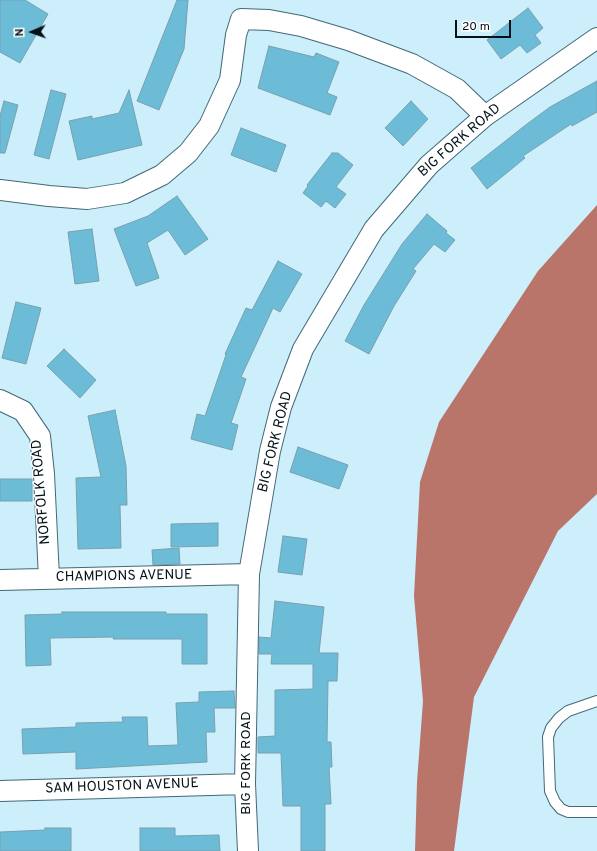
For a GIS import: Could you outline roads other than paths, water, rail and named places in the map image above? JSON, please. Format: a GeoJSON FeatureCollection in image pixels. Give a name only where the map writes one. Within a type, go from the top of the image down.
{"type":"FeatureCollection","features":[{"type":"Feature","properties":{"kind":"street"},"geometry":{"type":"LineString","coordinates":[[0,190],[87,199],[125,193],[162,175],[188,154],[209,126],[230,80],[236,35],[241,20],[269,20],[301,26],[348,40],[412,64],[457,89],[485,116]]}},
{"type":"Feature","properties":{"kind":"street","name":"BIG FORK ROAD"},"geometry":{"type":"LineString","coordinates":[[248,851],[245,784],[248,574],[270,451],[281,407],[303,349],[374,229],[429,165],[485,116],[597,38]]}},
{"type":"Feature","properties":{"kind":"street","name":"NORFOLK ROAD"},"geometry":{"type":"LineString","coordinates":[[0,400],[23,411],[40,436],[44,474],[49,578]]}},
{"type":"Feature","properties":{"kind":"street","name":"CHAMPIONS AVENUE"},"geometry":{"type":"LineString","coordinates":[[0,580],[248,574]]}},
{"type":"Feature","properties":{"kind":"street","name":"SAM HOUSTON AVENUE"},"geometry":{"type":"LineString","coordinates":[[0,791],[245,784]]}},
{"type":"Feature","properties":{"kind":"lane"},"geometry":{"type":"LineString","coordinates":[[597,701],[568,711],[559,718],[551,728],[548,737],[550,791],[555,802],[561,809],[568,812],[597,812]]}}]}
